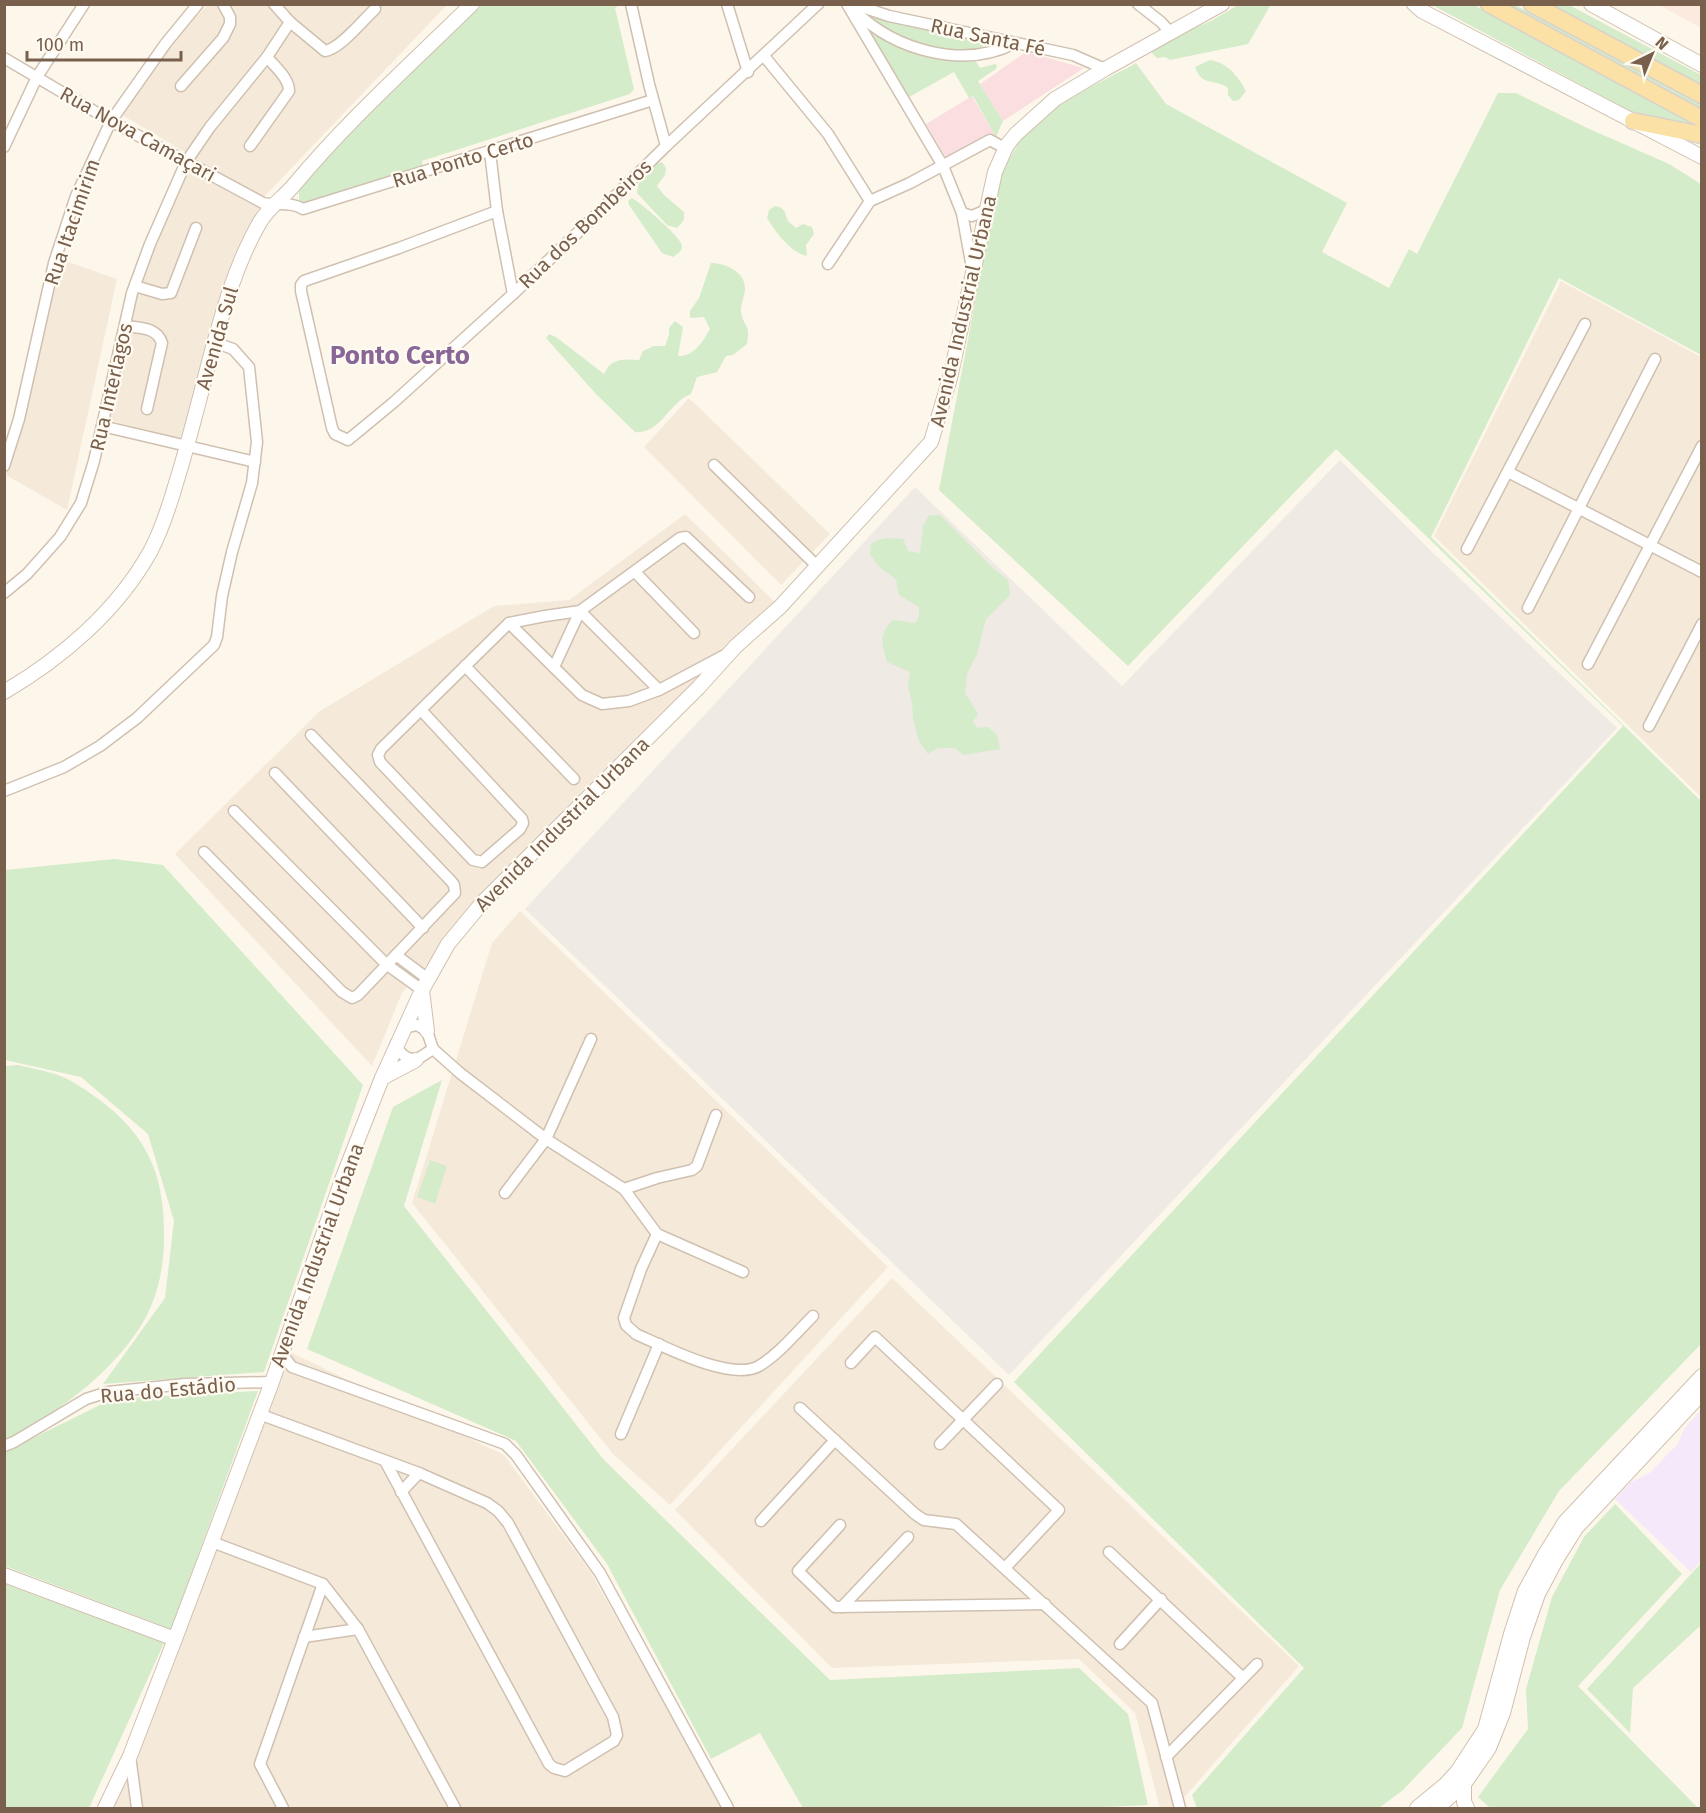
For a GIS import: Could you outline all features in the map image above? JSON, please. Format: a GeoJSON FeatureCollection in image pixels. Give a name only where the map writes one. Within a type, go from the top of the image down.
{"type":"FeatureCollection","features":[{"type":"Feature","properties":{"kind":"main road"},"geometry":{"type":"LineString","coordinates":[[1489,4],[1701,119]]}},
{"type":"Feature","properties":{"kind":"main road"},"geometry":{"type":"LineString","coordinates":[[1532,4],[1701,95]]}},
{"type":"Feature","properties":{"kind":"main road"},"geometry":{"type":"LineString","coordinates":[[1634,121],[1701,135]]}},
{"type":"Feature","properties":{"kind":"street"},"geometry":{"type":"LineString","coordinates":[[4,147],[37,77],[84,4]]}},
{"type":"Feature","properties":{"kind":"street","name":"Rua Itacimirim"},"geometry":{"type":"LineString","coordinates":[[4,466],[19,419],[54,263],[76,196],[111,121],[166,43],[198,4]]}},
{"type":"Feature","properties":{"kind":"street"},"geometry":{"type":"LineString","coordinates":[[181,86],[223,38],[228,29],[230,17],[223,4]]}},
{"type":"Feature","properties":{"kind":"street"},"geometry":{"type":"LineString","coordinates":[[274,4],[290,22],[325,51],[330,50],[375,9]]}},
{"type":"Feature","properties":{"kind":"street","name":"Avenida Sul"},"geometry":{"type":"LineString","coordinates":[[4,692],[42,668],[72,645],[98,620],[127,586],[150,551],[170,503],[231,288],[260,221],[329,144],[472,4]]}},
{"type":"Feature","properties":{"kind":"street"},"geometry":{"type":"LineString","coordinates":[[631,4],[666,146]]}},
{"type":"Feature","properties":{"kind":"street"},"geometry":{"type":"LineString","coordinates":[[727,4],[748,72]]}},
{"type":"Feature","properties":{"kind":"street","name":"Rua dos Bombeiros"},"geometry":{"type":"LineString","coordinates":[[497,211],[399,249],[304,281],[301,291],[335,434],[348,440],[394,402],[513,294],[666,146],[748,72],[818,4]]}},
{"type":"Feature","properties":{"kind":"street"},"geometry":{"type":"LineString","coordinates":[[850,4],[870,25],[895,39],[922,49],[960,56],[986,54],[1015,43]]}},
{"type":"Feature","properties":{"kind":"street"},"geometry":{"type":"LineString","coordinates":[[850,4],[943,165],[962,213],[973,275]]}},
{"type":"Feature","properties":{"kind":"street","name":"Rua Santa Fé"},"geometry":{"type":"LineString","coordinates":[[850,4],[870,7],[889,16],[1073,55],[1105,69]]}},
{"type":"Feature","properties":{"kind":"street"},"geometry":{"type":"LineString","coordinates":[[1138,4],[1170,32]]}},
{"type":"Feature","properties":{"kind":"street","name":"Avenida Industrial Urbana"},"geometry":{"type":"LineString","coordinates":[[105,1809],[130,1756],[212,1542],[282,1354],[341,1183],[382,1078],[396,1043],[425,984],[448,945],[482,903],[704,681],[728,654],[780,607],[931,442],[950,378],[995,172],[1006,149],[1026,123],[1055,99],[1222,4]]}},
{"type":"Feature","properties":{"kind":"street"},"geometry":{"type":"LineString","coordinates":[[1591,4],[1701,65]]}},
{"type":"Feature","properties":{"kind":"street"},"geometry":{"type":"LineString","coordinates":[[1415,7],[1701,157]]}},
{"type":"Feature","properties":{"kind":"street","name":"Rua Interlagos"},"geometry":{"type":"LineString","coordinates":[[4,593],[27,574],[53,544],[81,503],[135,286],[150,244],[186,162],[210,127],[267,57],[290,22]]}},
{"type":"Feature","properties":{"kind":"street"},"geometry":{"type":"LineString","coordinates":[[764,56],[828,134],[870,201]]}},
{"type":"Feature","properties":{"kind":"street"},"geometry":{"type":"LineString","coordinates":[[250,146],[289,91],[289,85],[284,77],[267,57]]}},
{"type":"Feature","properties":{"kind":"street","name":"Rua Nova Camaçari"},"geometry":{"type":"LineString","coordinates":[[4,58],[186,162],[263,203],[273,205]]}},
{"type":"Feature","properties":{"kind":"street","name":"Rua Ponto Certo"},"geometry":{"type":"LineString","coordinates":[[273,205],[292,204],[303,209],[653,100]]}},
{"type":"Feature","properties":{"kind":"street"},"geometry":{"type":"LineString","coordinates":[[828,264],[870,201],[910,183],[990,140],[1006,149]]}},
{"type":"Feature","properties":{"kind":"street"},"geometry":{"type":"LineString","coordinates":[[490,152],[497,211],[513,294]]}},
{"type":"Feature","properties":{"kind":"street"},"geometry":{"type":"LineString","coordinates":[[962,213],[972,216],[986,210]]}},
{"type":"Feature","properties":{"kind":"street"},"geometry":{"type":"LineString","coordinates":[[135,286],[162,294],[171,293],[196,228]]}},
{"type":"Feature","properties":{"kind":"street"},"geometry":{"type":"LineString","coordinates":[[1467,549],[1585,324]]}},
{"type":"Feature","properties":{"kind":"street"},"geometry":{"type":"LineString","coordinates":[[125,326],[152,330],[160,338],[162,344],[147,409]]}},
{"type":"Feature","properties":{"kind":"street"},"geometry":{"type":"LineString","coordinates":[[4,791],[64,767],[100,746],[137,718],[210,651],[217,638],[222,596],[252,483],[256,442],[249,367],[232,349],[214,342]]}},
{"type":"Feature","properties":{"kind":"street"},"geometry":{"type":"LineString","coordinates":[[1528,608],[1655,359]]}},
{"type":"Feature","properties":{"kind":"street"},"geometry":{"type":"LineString","coordinates":[[102,426],[255,462]]}},
{"type":"Feature","properties":{"kind":"street"},"geometry":{"type":"LineString","coordinates":[[1588,664],[1701,446]]}},
{"type":"Feature","properties":{"kind":"street"},"geometry":{"type":"LineString","coordinates":[[714,465],[817,566]]}},
{"type":"Feature","properties":{"kind":"street"},"geometry":{"type":"LineString","coordinates":[[1508,471],[1701,572]]}},
{"type":"Feature","properties":{"kind":"street"},"geometry":{"type":"LineString","coordinates":[[421,710],[522,819],[520,829],[487,861],[473,860],[380,762],[378,755],[381,748],[509,623],[580,611],[680,538],[686,537],[749,597]]}},
{"type":"Feature","properties":{"kind":"street"},"geometry":{"type":"LineString","coordinates":[[635,572],[694,633]]}},
{"type":"Feature","properties":{"kind":"street"},"geometry":{"type":"LineString","coordinates":[[554,667],[580,611]]}},
{"type":"Feature","properties":{"kind":"street"},"geometry":{"type":"LineString","coordinates":[[580,611],[659,690]]}},
{"type":"Feature","properties":{"kind":"street"},"geometry":{"type":"LineString","coordinates":[[509,623],[582,695],[602,704],[629,700],[659,690],[728,654]]}},
{"type":"Feature","properties":{"kind":"street"},"geometry":{"type":"LineString","coordinates":[[1649,726],[1701,624]]}},
{"type":"Feature","properties":{"kind":"street"},"geometry":{"type":"LineString","coordinates":[[465,666],[574,779]]}},
{"type":"Feature","properties":{"kind":"street"},"geometry":{"type":"LineString","coordinates":[[690,673],[699,674],[704,681]]}},
{"type":"Feature","properties":{"kind":"street"},"geometry":{"type":"LineString","coordinates":[[204,852],[348,996],[355,998],[423,928],[455,893],[454,885],[311,735]]}},
{"type":"Feature","properties":{"kind":"street"},"geometry":{"type":"LineString","coordinates":[[275,773],[423,928]]}},
{"type":"Feature","properties":{"kind":"street"},"geometry":{"type":"LineString","coordinates":[[234,811],[386,964],[425,984]]}},
{"type":"Feature","properties":{"kind":"street"},"geometry":{"type":"LineString","coordinates":[[396,955],[425,984],[427,1031],[433,1049],[460,1073],[546,1139],[624,1189],[657,1234],[743,1272]]}},
{"type":"Feature","properties":{"kind":"street"},"geometry":{"type":"LineString","coordinates":[[404,1028],[417,1025],[427,1031]]}},
{"type":"Feature","properties":{"kind":"street"},"geometry":{"type":"LineString","coordinates":[[505,1193],[546,1139],[591,1039]]}},
{"type":"Feature","properties":{"kind":"street"},"geometry":{"type":"LineString","coordinates":[[396,1043],[403,1055],[416,1060]]}},
{"type":"Feature","properties":{"kind":"street"},"geometry":{"type":"LineString","coordinates":[[382,1078],[433,1049]]}},
{"type":"Feature","properties":{"kind":"street"},"geometry":{"type":"LineString","coordinates":[[624,1189],[692,1170],[697,1166],[716,1115]]}},
{"type":"Feature","properties":{"kind":"street"},"geometry":{"type":"LineString","coordinates":[[657,1234],[641,1269],[624,1318],[630,1330],[717,1367],[751,1370],[783,1347],[813,1316]]}},
{"type":"Feature","properties":{"kind":"street"},"geometry":{"type":"LineString","coordinates":[[851,1364],[875,1337],[1059,1510],[1005,1568]]}},
{"type":"Feature","properties":{"kind":"street"},"geometry":{"type":"LineString","coordinates":[[621,1434],[659,1344]]}},
{"type":"Feature","properties":{"kind":"street"},"geometry":{"type":"LineString","coordinates":[[282,1354],[292,1367],[505,1444],[516,1455],[600,1573],[728,1809]]}},
{"type":"Feature","properties":{"kind":"street","name":"Rua do Estádio"},"geometry":{"type":"LineString","coordinates":[[4,1446],[15,1442],[86,1399],[108,1392],[273,1377],[292,1367]]}},
{"type":"Feature","properties":{"kind":"street"},"geometry":{"type":"LineString","coordinates":[[1417,1809],[1457,1772],[1485,1729],[1525,1592],[1565,1522],[1701,1376]]}},
{"type":"Feature","properties":{"kind":"street"},"geometry":{"type":"LineString","coordinates":[[940,1444],[997,1384]]}},
{"type":"Feature","properties":{"kind":"street"},"geometry":{"type":"LineString","coordinates":[[1437,1809],[1464,1784],[1490,1748],[1503,1713],[1523,1637],[1538,1594],[1576,1528],[1701,1394]]}},
{"type":"Feature","properties":{"kind":"street"},"geometry":{"type":"LineString","coordinates":[[800,1408],[915,1514],[924,1520],[956,1524],[1152,1703],[1180,1809]]}},
{"type":"Feature","properties":{"kind":"street"},"geometry":{"type":"LineString","coordinates":[[259,1414],[418,1473],[487,1503],[498,1511],[508,1523],[613,1716],[617,1735],[614,1742],[565,1771],[549,1764],[385,1461]]}},
{"type":"Feature","properties":{"kind":"street"},"geometry":{"type":"LineString","coordinates":[[761,1521],[835,1440]]}},
{"type":"Feature","properties":{"kind":"street"},"geometry":{"type":"LineString","coordinates":[[401,1492],[418,1473]]}},
{"type":"Feature","properties":{"kind":"street"},"geometry":{"type":"LineString","coordinates":[[840,1526],[798,1571],[835,1607],[1045,1604]]}},
{"type":"Feature","properties":{"kind":"street"},"geometry":{"type":"LineString","coordinates":[[842,1607],[908,1537]]}},
{"type":"Feature","properties":{"kind":"street"},"geometry":{"type":"LineString","coordinates":[[212,1542],[323,1584],[358,1629],[455,1809]]}},
{"type":"Feature","properties":{"kind":"street"},"geometry":{"type":"LineString","coordinates":[[1109,1552],[1243,1678]]}},
{"type":"Feature","properties":{"kind":"street"},"geometry":{"type":"LineString","coordinates":[[4,1575],[175,1639]]}},
{"type":"Feature","properties":{"kind":"street"},"geometry":{"type":"LineString","coordinates":[[283,1809],[260,1764],[323,1584]]}},
{"type":"Feature","properties":{"kind":"street"},"geometry":{"type":"LineString","coordinates":[[1120,1644],[1161,1599]]}},
{"type":"Feature","properties":{"kind":"street"},"geometry":{"type":"LineString","coordinates":[[304,1637],[358,1629]]}},
{"type":"Feature","properties":{"kind":"street"},"geometry":{"type":"LineString","coordinates":[[1166,1757],[1257,1664]]}},
{"type":"Feature","properties":{"kind":"street"},"geometry":{"type":"LineString","coordinates":[[130,1756],[137,1809]]}},
{"type":"Feature","properties":{"kind":"street"},"geometry":{"type":"LineString","coordinates":[[1464,1784],[1464,1802],[1467,1809]]}},
{"type":"Feature","properties":{"kind":"shaded area"},"geometry":{"type":"Polygon","coordinates":[[[207,5],[447,5],[263,198],[122,115],[173,42],[207,5]]]}},
{"type":"Feature","properties":{"kind":"shaded area"},"geometry":{"type":"Polygon","coordinates":[[[1659,5],[1701,5],[1701,28],[1659,5]]]}},
{"type":"Feature","properties":{"kind":"shaded area"},"geometry":{"type":"Polygon","coordinates":[[[1026,52],[1084,68],[1003,121],[980,84],[1026,52]]]}},
{"type":"Feature","properties":{"kind":"shaded area"},"geometry":{"type":"Polygon","coordinates":[[[972,96],[996,137],[950,164],[926,124],[972,96]]]}},
{"type":"Feature","properties":{"kind":"shaded area"},"geometry":{"type":"Polygon","coordinates":[[[187,166],[260,207],[210,327],[181,440],[109,420],[134,303],[152,245],[187,166]]]}},
{"type":"Feature","properties":{"kind":"shaded area"},"geometry":{"type":"Polygon","coordinates":[[[60,259],[117,279],[67,510],[6,475],[60,259]]]}},
{"type":"Feature","properties":{"kind":"shaded area"},"geometry":{"type":"Polygon","coordinates":[[[1561,281],[1701,357],[1701,797],[1434,536],[1561,281]]]}},
{"type":"Feature","properties":{"kind":"shaded area"},"geometry":{"type":"Polygon","coordinates":[[[689,398],[830,534],[781,585],[644,447],[689,398]]]}},
{"type":"Feature","properties":{"kind":"shaded area"},"geometry":{"type":"Polygon","coordinates":[[[1340,460],[1430,550],[1617,728],[1009,1375],[525,909],[915,487],[1122,686],[1340,460]]]}},
{"type":"Feature","properties":{"kind":"shaded area"},"geometry":{"type":"Polygon","coordinates":[[[685,514],[780,607],[482,903],[402,993],[372,1066],[175,854],[320,711],[494,606],[569,600],[685,514]]]}},
{"type":"Feature","properties":{"kind":"shaded area"},"geometry":{"type":"Polygon","coordinates":[[[520,911],[888,1267],[670,1505],[613,1454],[412,1203],[492,943],[520,911]]]}},
{"type":"Feature","properties":{"kind":"shaded area"},"geometry":{"type":"Polygon","coordinates":[[[892,1278],[1299,1666],[1175,1808],[1160,1808],[1135,1713],[1079,1659],[832,1668],[675,1510],[892,1278]]]}},
{"type":"Feature","properties":{"kind":"shaded area"},"geometry":{"type":"Polygon","coordinates":[[[290,1352],[504,1455],[590,1571],[723,1808],[110,1808],[160,1690],[290,1352]]]}},
{"type":"Feature","properties":{"kind":"shaded area"},"geometry":{"type":"Polygon","coordinates":[[[1701,1410],[1701,1561],[1691,1572],[1615,1499],[1631,1482],[1651,1472],[1678,1444],[1684,1429],[1701,1410]]]}},
{"type":"Feature","properties":{"kind":"green space"},"geometry":{"type":"Polygon","coordinates":[[[482,5],[620,5],[615,8],[634,89],[630,94],[422,161],[423,169],[304,204],[299,200],[299,190],[334,147],[482,5]]]}},
{"type":"Feature","properties":{"kind":"green space"},"geometry":{"type":"Polygon","coordinates":[[[1238,5],[1276,5],[1270,6],[1248,44],[1170,60],[1165,57],[1157,58],[1152,53],[1157,44],[1211,21],[1238,5]]]}},
{"type":"Feature","properties":{"kind":"green space"},"geometry":{"type":"Polygon","coordinates":[[[1432,5],[1474,5],[1701,125],[1701,130],[1634,113],[1432,5]]]}},
{"type":"Feature","properties":{"kind":"green space"},"geometry":{"type":"Polygon","coordinates":[[[1503,5],[1515,5],[1701,103],[1701,110],[1503,5]]]}},
{"type":"Feature","properties":{"kind":"green space"},"geometry":{"type":"Polygon","coordinates":[[[1541,5],[1569,5],[1701,75],[1701,90],[1541,5]]]}},
{"type":"Feature","properties":{"kind":"green space"},"geometry":{"type":"Polygon","coordinates":[[[872,17],[983,43],[984,46],[975,60],[980,68],[997,65],[996,69],[978,81],[1003,121],[996,137],[973,96],[969,98],[954,72],[909,97],[866,27],[866,22],[872,17]]]}},
{"type":"Feature","properties":{"kind":"green space"},"geometry":{"type":"Polygon","coordinates":[[[1210,60],[1227,67],[1240,80],[1246,91],[1239,100],[1233,101],[1228,95],[1228,88],[1205,80],[1198,73],[1195,67],[1210,60]]]}},
{"type":"Feature","properties":{"kind":"green space"},"geometry":{"type":"Polygon","coordinates":[[[1136,63],[1166,104],[1347,203],[1322,252],[1389,288],[1409,249],[1417,254],[1498,93],[1516,93],[1669,164],[1701,184],[1701,355],[1559,278],[1431,537],[1701,801],[1701,1344],[1559,1491],[1500,1590],[1462,1728],[1403,1790],[1379,1808],[1197,1808],[1192,1795],[1304,1668],[1014,1382],[1623,726],[1336,449],[1128,666],[939,490],[998,183],[1016,148],[1033,126],[1060,105],[1136,63]]]}},
{"type":"Feature","properties":{"kind":"green space"},"geometry":{"type":"Polygon","coordinates":[[[662,162],[666,168],[665,175],[657,186],[684,212],[684,220],[677,228],[667,225],[637,193],[644,173],[662,162]]]}},
{"type":"Feature","properties":{"kind":"green space"},"geometry":{"type":"Polygon","coordinates":[[[632,198],[652,213],[675,236],[682,246],[679,253],[673,257],[662,253],[629,205],[628,201],[632,198]]]}},
{"type":"Feature","properties":{"kind":"green space"},"geometry":{"type":"Polygon","coordinates":[[[775,206],[783,210],[789,222],[796,228],[803,224],[812,227],[814,234],[806,245],[807,256],[789,246],[767,218],[769,210],[775,206]]]}},
{"type":"Feature","properties":{"kind":"green space"},"geometry":{"type":"Polygon","coordinates":[[[711,263],[728,267],[742,278],[745,289],[741,312],[748,329],[747,344],[733,355],[726,356],[717,372],[697,377],[691,394],[676,404],[658,423],[644,432],[635,432],[596,394],[546,338],[549,334],[556,337],[604,374],[614,362],[639,360],[643,351],[654,346],[665,346],[669,328],[675,321],[683,327],[678,356],[689,354],[710,329],[704,317],[690,318],[690,311],[699,298],[711,263]]]}},
{"type":"Feature","properties":{"kind":"green space"},"geometry":{"type":"Polygon","coordinates":[[[929,515],[940,515],[1008,580],[1010,595],[986,619],[977,654],[967,674],[965,693],[978,714],[973,721],[977,728],[988,727],[997,735],[1000,749],[963,755],[955,748],[938,748],[928,754],[919,741],[913,719],[908,687],[910,672],[887,662],[882,640],[885,630],[893,620],[915,623],[919,617],[919,607],[899,595],[896,579],[878,566],[870,554],[871,544],[882,539],[903,539],[908,551],[920,553],[923,526],[929,515]]]}},
{"type":"Feature","properties":{"kind":"green space"},"geometry":{"type":"Polygon","coordinates":[[[114,859],[163,865],[363,1085],[264,1372],[103,1384],[165,1298],[174,1221],[148,1134],[81,1077],[5,1060],[5,870],[114,859]]]}},
{"type":"Feature","properties":{"kind":"green space"},"geometry":{"type":"Polygon","coordinates":[[[18,1065],[74,1082],[115,1112],[141,1142],[157,1176],[164,1216],[164,1251],[157,1290],[148,1314],[121,1353],[75,1396],[41,1420],[4,1441],[4,1066],[18,1065]]]}},
{"type":"Feature","properties":{"kind":"green space"},"geometry":{"type":"Polygon","coordinates":[[[442,1080],[404,1206],[604,1460],[830,1680],[1079,1668],[1128,1714],[1148,1805],[1086,1808],[803,1808],[760,1733],[711,1759],[607,1564],[516,1441],[307,1349],[393,1107],[442,1080]]]}},
{"type":"Feature","properties":{"kind":"green space"},"geometry":{"type":"Polygon","coordinates":[[[430,1160],[447,1166],[435,1204],[417,1197],[430,1160]]]}},
{"type":"Feature","properties":{"kind":"green space"},"geometry":{"type":"Polygon","coordinates":[[[258,1391],[171,1629],[5,1566],[4,1450],[17,1446],[112,1399],[258,1391]]]}},
{"type":"Feature","properties":{"kind":"green space"},"geometry":{"type":"Polygon","coordinates":[[[1615,1504],[1682,1574],[1578,1686],[1698,1808],[1490,1808],[1478,1797],[1528,1729],[1526,1689],[1552,1597],[1584,1537],[1615,1504]]]}},
{"type":"Feature","properties":{"kind":"green space"},"geometry":{"type":"Polygon","coordinates":[[[1701,1563],[1701,1625],[1633,1688],[1630,1733],[1587,1689],[1701,1563]]]}},
{"type":"Feature","properties":{"kind":"green space"},"geometry":{"type":"Polygon","coordinates":[[[5,1584],[164,1643],[89,1808],[5,1808],[5,1584]]]}},
{"type":"Feature","properties":{"kind":"district","name":"Ponto Certo"},"geometry":{"type":"Point","coordinates":[400,355]}}]}
